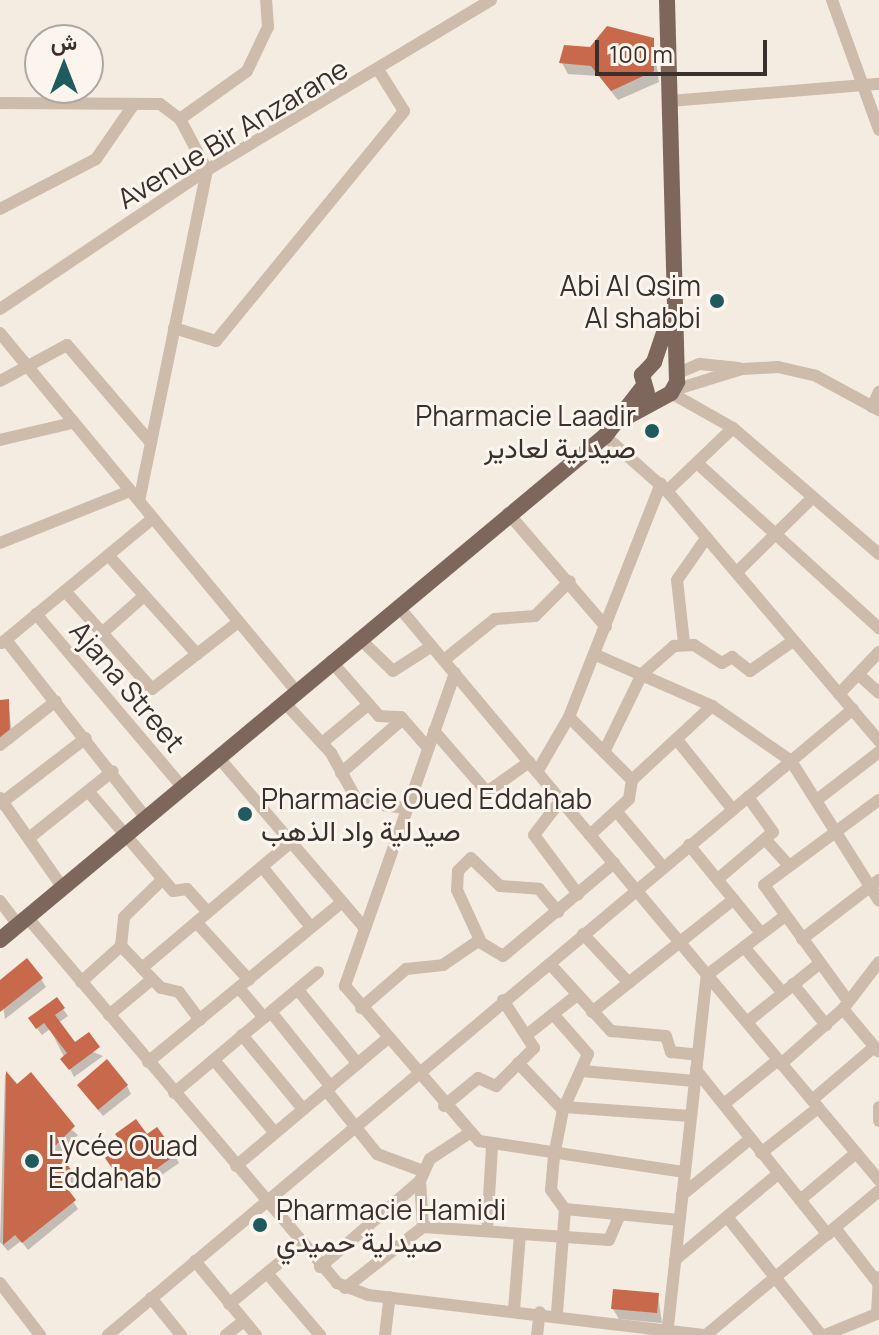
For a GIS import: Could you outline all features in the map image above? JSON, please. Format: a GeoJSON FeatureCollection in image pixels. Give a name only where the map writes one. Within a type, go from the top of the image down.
{"type":"FeatureCollection","features":[{"type":"Feature","properties":{"kind":"main road"},"geometry":{"type":"LineString","coordinates":[[667,0],[673,299],[671,384]]}},
{"type":"Feature","properties":{"kind":"main road"},"geometry":{"type":"LineString","coordinates":[[620,421],[643,387],[643,371],[654,362],[673,299]]}},
{"type":"Feature","properties":{"kind":"main road"},"geometry":{"type":"LineString","coordinates":[[654,362],[671,384]]}},
{"type":"Feature","properties":{"kind":"main road"},"geometry":{"type":"LineString","coordinates":[[643,387],[671,384]]}},
{"type":"Feature","properties":{"kind":"main road"},"geometry":{"type":"LineString","coordinates":[[0,940],[184,789],[508,513],[620,421],[671,384]]}},
{"type":"Feature","properties":{"kind":"street"},"geometry":{"type":"LineString","coordinates":[[180,119],[247,71],[270,21],[266,0]]}},
{"type":"Feature","properties":{"kind":"street","name":"Avenue Bir Anzarane"},"geometry":{"type":"LineString","coordinates":[[0,309],[207,170],[379,71],[491,0]]}},
{"type":"Feature","properties":{"kind":"street"},"geometry":{"type":"LineString","coordinates":[[832,0],[859,85],[879,130]]}},
{"type":"Feature","properties":{"kind":"street"},"geometry":{"type":"LineString","coordinates":[[174,328],[216,341],[404,111],[379,71]]}},
{"type":"Feature","properties":{"kind":"street"},"geometry":{"type":"LineString","coordinates":[[670,101],[879,84]]}},
{"type":"Feature","properties":{"kind":"street"},"geometry":{"type":"LineString","coordinates":[[0,103],[160,104],[180,119],[207,170],[150,442],[135,496]]}},
{"type":"Feature","properties":{"kind":"street"},"geometry":{"type":"LineString","coordinates":[[0,209],[96,159],[134,104]]}},
{"type":"Feature","properties":{"kind":"street"},"geometry":{"type":"LineString","coordinates":[[0,333],[28,372],[135,496],[237,623],[363,806],[406,808]]}},
{"type":"Feature","properties":{"kind":"street"},"geometry":{"type":"LineString","coordinates":[[0,381],[28,372],[69,347],[150,442]]}},
{"type":"Feature","properties":{"kind":"street"},"geometry":{"type":"LineString","coordinates":[[671,384],[742,369],[795,370],[875,409],[879,392]]}},
{"type":"Feature","properties":{"kind":"street"},"geometry":{"type":"LineString","coordinates":[[671,384],[733,428],[811,499],[879,554]]}},
{"type":"Feature","properties":{"kind":"street"},"geometry":{"type":"LineString","coordinates":[[0,440],[72,423]]}},
{"type":"Feature","properties":{"kind":"street"},"geometry":{"type":"LineString","coordinates":[[434,731],[487,792],[533,767],[569,717],[664,488],[697,463],[733,428]]}},
{"type":"Feature","properties":{"kind":"street"},"geometry":{"type":"LineString","coordinates":[[605,436],[664,488],[879,741]]}},
{"type":"Feature","properties":{"kind":"street"},"geometry":{"type":"LineString","coordinates":[[697,463],[776,539],[879,628]]}},
{"type":"Feature","properties":{"kind":"street"},"geometry":{"type":"LineString","coordinates":[[0,543],[135,496]]}},
{"type":"Feature","properties":{"kind":"street"},"geometry":{"type":"LineString","coordinates":[[737,572],[776,539],[811,499]]}},
{"type":"Feature","properties":{"kind":"street"},"geometry":{"type":"LineString","coordinates":[[508,513],[570,581],[606,627]]}},
{"type":"Feature","properties":{"kind":"street"},"geometry":{"type":"LineString","coordinates":[[147,819],[113,771],[3,642],[153,518]]}},
{"type":"Feature","properties":{"kind":"street"},"geometry":{"type":"LineString","coordinates":[[684,643],[677,580],[707,537]]}},
{"type":"Feature","properties":{"kind":"street"},"geometry":{"type":"LineString","coordinates":[[109,556],[197,654]]}},
{"type":"Feature","properties":{"kind":"street"},"geometry":{"type":"LineString","coordinates":[[444,660],[495,619],[535,616],[570,581]]}},
{"type":"Feature","properties":{"kind":"street"},"geometry":{"type":"LineString","coordinates":[[65,591],[152,689],[237,623]]}},
{"type":"Feature","properties":{"kind":"street"},"geometry":{"type":"LineString","coordinates":[[102,633],[144,596]]}},
{"type":"Feature","properties":{"kind":"street"},"geometry":{"type":"LineString","coordinates":[[398,606],[879,1180]]}},
{"type":"Feature","properties":{"kind":"street","name":"Ajana Street"},"geometry":{"type":"LineString","coordinates":[[36,614],[184,789]]}},
{"type":"Feature","properties":{"kind":"street"},"geometry":{"type":"LineString","coordinates":[[359,638],[393,671],[432,646]]}},
{"type":"Feature","properties":{"kind":"street"},"geometry":{"type":"LineString","coordinates":[[684,643],[750,671],[793,641]]}},
{"type":"Feature","properties":{"kind":"street"},"geometry":{"type":"LineString","coordinates":[[604,752],[642,674],[684,643]]}},
{"type":"Feature","properties":{"kind":"street"},"geometry":{"type":"LineString","coordinates":[[839,694],[879,652]]}},
{"type":"Feature","properties":{"kind":"street"},"geometry":{"type":"LineString","coordinates":[[596,655],[712,706],[791,761],[876,882],[879,901]]}},
{"type":"Feature","properties":{"kind":"street"},"geometry":{"type":"LineString","coordinates":[[331,661],[379,716],[403,719],[428,748]]}},
{"type":"Feature","properties":{"kind":"street"},"geometry":{"type":"LineString","coordinates":[[455,673],[345,980],[361,1008],[468,1134],[492,1147],[685,1172]]}},
{"type":"Feature","properties":{"kind":"street"},"geometry":{"type":"LineString","coordinates":[[858,674],[879,693]]}},
{"type":"Feature","properties":{"kind":"street"},"geometry":{"type":"LineString","coordinates":[[0,745],[56,701]]}},
{"type":"Feature","properties":{"kind":"street"},"geometry":{"type":"LineString","coordinates":[[322,743],[369,704]]}},
{"type":"Feature","properties":{"kind":"street"},"geometry":{"type":"LineString","coordinates":[[590,835],[617,812],[632,780],[678,741],[712,706]]}},
{"type":"Feature","properties":{"kind":"street"},"geometry":{"type":"LineString","coordinates":[[108,1335],[416,1073],[853,709]]}},
{"type":"Feature","properties":{"kind":"street"},"geometry":{"type":"LineString","coordinates":[[569,717],[632,780]]}},
{"type":"Feature","properties":{"kind":"street"},"geometry":{"type":"LineString","coordinates":[[341,773],[403,719]]}},
{"type":"Feature","properties":{"kind":"street"},"geometry":{"type":"LineString","coordinates":[[63,888],[1,802],[86,738]]}},
{"type":"Feature","properties":{"kind":"street"},"geometry":{"type":"LineString","coordinates":[[678,741],[733,810]]}},
{"type":"Feature","properties":{"kind":"street"},"geometry":{"type":"LineString","coordinates":[[818,799],[879,752]]}},
{"type":"Feature","properties":{"kind":"street"},"geometry":{"type":"LineString","coordinates":[[219,758],[363,926]]}},
{"type":"Feature","properties":{"kind":"street"},"geometry":{"type":"LineString","coordinates":[[29,838],[113,771]]}},
{"type":"Feature","properties":{"kind":"street"},"geometry":{"type":"LineString","coordinates":[[88,791],[175,892],[187,889],[208,912]]}},
{"type":"Feature","properties":{"kind":"street"},"geometry":{"type":"LineString","coordinates":[[718,879],[774,828],[748,797]]}},
{"type":"Feature","properties":{"kind":"street"},"geometry":{"type":"LineString","coordinates":[[561,800],[533,833],[578,894]]}},
{"type":"Feature","properties":{"kind":"street"},"geometry":{"type":"LineString","coordinates":[[761,1153],[876,1050],[764,885],[786,862],[877,807]]}},
{"type":"Feature","properties":{"kind":"street"},"geometry":{"type":"LineString","coordinates":[[617,812],[663,867]]}},
{"type":"Feature","properties":{"kind":"street"},"geometry":{"type":"LineString","coordinates":[[765,839],[786,862]]}},
{"type":"Feature","properties":{"kind":"street"},"geometry":{"type":"LineString","coordinates":[[142,968],[291,842]]}},
{"type":"Feature","properties":{"kind":"street"},"geometry":{"type":"LineString","coordinates":[[689,845],[761,933]]}},
{"type":"Feature","properties":{"kind":"street"},"geometry":{"type":"LineString","coordinates":[[558,912],[539,889],[500,886],[471,858],[458,871],[457,890],[480,940],[503,956],[558,912],[614,863]]}},
{"type":"Feature","properties":{"kind":"street"},"geometry":{"type":"LineString","coordinates":[[263,868],[311,927]]}},
{"type":"Feature","properties":{"kind":"street"},"geometry":{"type":"LineString","coordinates":[[81,982],[121,946],[124,917],[163,879]]}},
{"type":"Feature","properties":{"kind":"street"},"geometry":{"type":"LineString","coordinates":[[802,939],[876,882]]}},
{"type":"Feature","properties":{"kind":"street"},"geometry":{"type":"LineString","coordinates":[[592,1012],[734,899]]}},
{"type":"Feature","properties":{"kind":"street"},"geometry":{"type":"LineString","coordinates":[[0,901],[81,982],[301,1245],[320,1267],[345,1288],[390,1297],[668,1326],[704,1335],[879,1191]]}},
{"type":"Feature","properties":{"kind":"street"},"geometry":{"type":"LineString","coordinates":[[148,1062],[342,902]]}},
{"type":"Feature","properties":{"kind":"street"},"geometry":{"type":"LineString","coordinates":[[668,1326],[707,975],[785,916]]}},
{"type":"Feature","properties":{"kind":"street"},"geometry":{"type":"LineString","coordinates":[[197,923],[267,1015],[329,1088],[377,1154],[421,1176]]}},
{"type":"Feature","properties":{"kind":"street"},"geometry":{"type":"LineString","coordinates":[[583,934],[629,983]]}},
{"type":"Feature","properties":{"kind":"street"},"geometry":{"type":"LineString","coordinates":[[361,1008],[406,969],[443,965],[480,940]]}},
{"type":"Feature","properties":{"kind":"street"},"geometry":{"type":"LineString","coordinates":[[121,946],[151,980],[179,992],[200,1020]]}},
{"type":"Feature","properties":{"kind":"street"},"geometry":{"type":"LineString","coordinates":[[744,947],[826,1025]]}},
{"type":"Feature","properties":{"kind":"street"},"geometry":{"type":"LineString","coordinates":[[724,1104],[826,1025],[846,1005],[879,962]]}},
{"type":"Feature","properties":{"kind":"street"},"geometry":{"type":"LineString","coordinates":[[550,964],[614,1032],[666,1036],[671,1052],[698,1055]]}},
{"type":"Feature","properties":{"kind":"street"},"geometry":{"type":"LineString","coordinates":[[747,1022],[819,964]]}},
{"type":"Feature","properties":{"kind":"street"},"geometry":{"type":"LineString","coordinates":[[174,1093],[318,972]]}},
{"type":"Feature","properties":{"kind":"street"},"geometry":{"type":"LineString","coordinates":[[109,1015],[151,980]]}},
{"type":"Feature","properties":{"kind":"street"},"geometry":{"type":"LineString","coordinates":[[298,990],[358,1064]]}},
{"type":"Feature","properties":{"kind":"street"},"geometry":{"type":"LineString","coordinates":[[528,1034],[577,995]]}},
{"type":"Feature","properties":{"kind":"street"},"geometry":{"type":"LineString","coordinates":[[444,1106],[479,1077],[496,1086],[534,1048],[528,1034],[503,1000]]}},
{"type":"Feature","properties":{"kind":"street"},"geometry":{"type":"LineString","coordinates":[[553,1014],[587,1052],[582,1071],[563,1109],[554,1156],[551,1190],[565,1209],[557,1314]]}},
{"type":"Feature","properties":{"kind":"street"},"geometry":{"type":"LineString","coordinates":[[242,1035],[303,1109]]}},
{"type":"Feature","properties":{"kind":"street"},"geometry":{"type":"LineString","coordinates":[[236,1166],[387,1039]]}},
{"type":"Feature","properties":{"kind":"street"},"geometry":{"type":"LineString","coordinates":[[214,1060],[275,1133]]}},
{"type":"Feature","properties":{"kind":"street"},"geometry":{"type":"LineString","coordinates":[[518,1063],[563,1109],[691,1116]]}},
{"type":"Feature","properties":{"kind":"street"},"geometry":{"type":"LineString","coordinates":[[582,1071],[696,1076],[724,1104],[800,1200],[878,1283]]}},
{"type":"Feature","properties":{"kind":"street"},"geometry":{"type":"LineString","coordinates":[[879,1107],[879,1121]]}},
{"type":"Feature","properties":{"kind":"street"},"geometry":{"type":"LineString","coordinates":[[320,1267],[468,1134]]}},
{"type":"Feature","properties":{"kind":"street"},"geometry":{"type":"LineString","coordinates":[[682,1195],[750,1139]]}},
{"type":"Feature","properties":{"kind":"street"},"geometry":{"type":"LineString","coordinates":[[487,1231],[492,1147]]}},
{"type":"Feature","properties":{"kind":"street"},"geometry":{"type":"LineString","coordinates":[[800,1200],[856,1153]]}},
{"type":"Feature","properties":{"kind":"street"},"geometry":{"type":"LineString","coordinates":[[675,1260],[778,1174]]}},
{"type":"Feature","properties":{"kind":"street"},"geometry":{"type":"LineString","coordinates":[[421,1176],[423,1227]]}},
{"type":"Feature","properties":{"kind":"street"},"geometry":{"type":"LineString","coordinates":[[565,1209],[679,1220]]}},
{"type":"Feature","properties":{"kind":"street"},"geometry":{"type":"LineString","coordinates":[[345,1288],[423,1227],[612,1239],[620,1214]]}},
{"type":"Feature","properties":{"kind":"street"},"geometry":{"type":"LineString","coordinates":[[728,1218],[774,1280],[823,1335],[878,1313],[879,1274]]}},
{"type":"Feature","properties":{"kind":"street"},"geometry":{"type":"LineString","coordinates":[[514,1310],[520,1234]]}},
{"type":"Feature","properties":{"kind":"street"},"geometry":{"type":"LineString","coordinates":[[229,1304],[301,1245]]}},
{"type":"Feature","properties":{"kind":"street"},"geometry":{"type":"LineString","coordinates":[[195,1261],[256,1335]]}},
{"type":"Feature","properties":{"kind":"street"},"geometry":{"type":"LineString","coordinates":[[267,1273],[320,1335]]}},
{"type":"Feature","properties":{"kind":"street"},"geometry":{"type":"LineString","coordinates":[[0,1283],[40,1335]]}},
{"type":"Feature","properties":{"kind":"street"},"geometry":{"type":"LineString","coordinates":[[385,1335],[390,1297]]}},
{"type":"Feature","properties":{"kind":"street"},"geometry":{"type":"LineString","coordinates":[[151,1298],[181,1335]]}},
{"type":"Feature","properties":{"kind":"street"},"geometry":{"type":"LineString","coordinates":[[537,1335],[540,1312]]}},
{"type":"Feature","properties":{"kind":"street"},"geometry":{"type":"LineString","coordinates":[[226,1335],[244,1321]]}},
{"type":"Feature","properties":{"kind":"street"},"geometry":{"type":"LineString","coordinates":[[619,1335],[620,1321]]}},
{"type":"Feature","properties":{"kind":"building"},"geometry":{"type":"Polygon","coordinates":[[[607,26],[654,38],[654,71],[611,91],[591,66],[559,63],[564,45],[590,47],[607,26]]]}},
{"type":"Feature","properties":{"kind":"building"},"geometry":{"type":"Polygon","coordinates":[[[9,699],[10,736],[0,737],[0,700],[9,699]]]}},
{"type":"Feature","properties":{"kind":"building"},"geometry":{"type":"Polygon","coordinates":[[[27,958],[43,978],[0,1012],[0,980],[27,958]]]}},
{"type":"Feature","properties":{"kind":"building","name":"Lycée Ouad Eddahab"},"geometry":{"type":"Polygon","coordinates":[[[57,997],[65,1008],[55,1015],[75,1042],[89,1032],[100,1047],[69,1070],[60,1059],[67,1053],[44,1023],[36,1029],[28,1018],[57,997]]]}},
{"type":"Feature","properties":{"kind":"building","name":"Lycée Ouad Eddahab"},"geometry":{"type":"Polygon","coordinates":[[[107,1059],[128,1085],[98,1110],[77,1085],[107,1059]]]}},
{"type":"Feature","properties":{"kind":"building","name":"Lycée Ouad Eddahab"},"geometry":{"type":"Polygon","coordinates":[[[6,1071],[17,1084],[31,1072],[75,1126],[53,1148],[75,1174],[64,1184],[76,1200],[22,1243],[15,1235],[3,1245],[6,1071]]]}},
{"type":"Feature","properties":{"kind":"building","name":"Lycée Ouad Eddahab"},"geometry":{"type":"Polygon","coordinates":[[[136,1119],[147,1134],[157,1127],[177,1154],[138,1182],[132,1174],[121,1181],[105,1158],[123,1145],[115,1134],[136,1119]]]}},
{"type":"Feature","properties":{"kind":"building"},"geometry":{"type":"Polygon","coordinates":[[[613,1289],[659,1293],[657,1313],[611,1309],[613,1289]]]}},
{"type":"Feature","properties":{"kind":"place","name":"Abi Al Qsim Al shabbi"},"geometry":{"type":"Point","coordinates":[717,301]}},
{"type":"Feature","properties":{"kind":"place","name":"Pharmacie Laadir صيدلية لعادير"},"geometry":{"type":"Point","coordinates":[652,431]}},
{"type":"Feature","properties":{"kind":"place","name":"Pharmacie Oued Eddahab صيدلية واد الذهب"},"geometry":{"type":"Point","coordinates":[245,814]}},
{"type":"Feature","properties":{"kind":"place","name":"Lycée Ouad Eddahab"},"geometry":{"type":"Point","coordinates":[32,1161]}},
{"type":"Feature","properties":{"kind":"place","name":"Pharmacie Hamidi صيدلية حميدي"},"geometry":{"type":"Point","coordinates":[260,1225]}}]}
